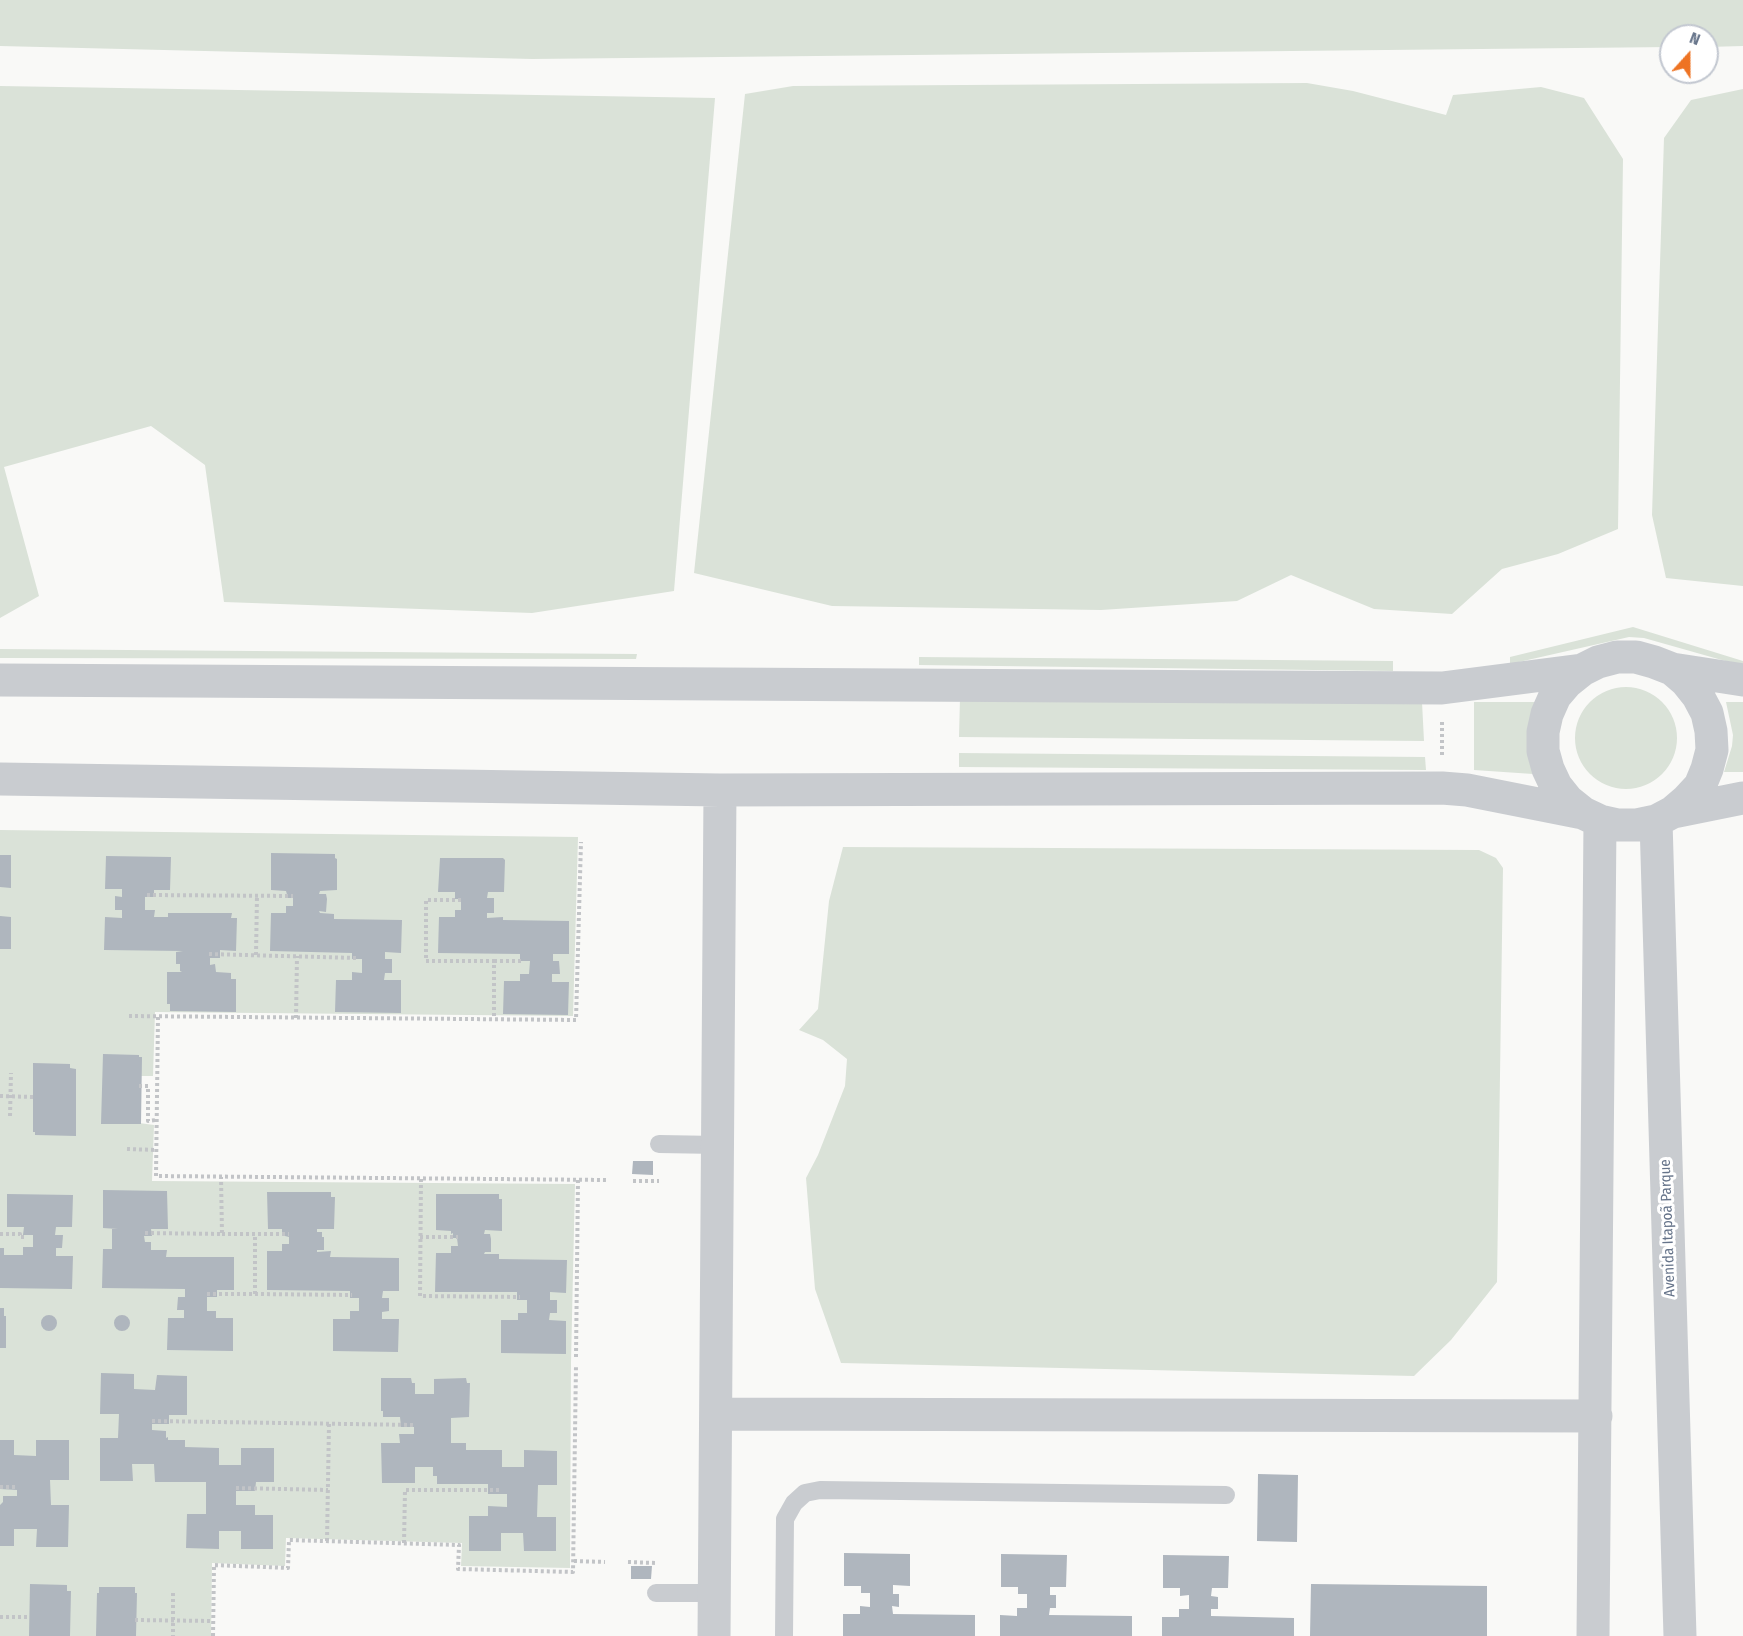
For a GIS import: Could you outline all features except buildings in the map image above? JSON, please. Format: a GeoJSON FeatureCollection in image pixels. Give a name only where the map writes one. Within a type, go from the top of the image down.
{"type":"FeatureCollection","features":[{"type":"Feature","properties":{"kind":"street"},"geometry":{"type":"LineString","coordinates":[[2,682],[1442,688],[1582,670],[1608,660],[1636,657],[1672,669],[1743,680]]}},
{"type":"Feature","properties":{"kind":"street"},"geometry":{"type":"LineString","coordinates":[[1664,816],[1688,800],[1700,786],[1712,750],[1711,731],[1703,705],[1686,681],[1672,669]]}},
{"type":"Feature","properties":{"kind":"street"},"geometry":{"type":"LineString","coordinates":[[1582,670],[1555,696],[1547,714],[1543,732],[1543,751],[1548,770],[1556,786],[1568,801],[1592,817]]}},
{"type":"Feature","properties":{"kind":"street"},"geometry":{"type":"LineString","coordinates":[[0,779],[720,790],[1442,788],[1467,790],[1592,817],[1618,825],[1637,825],[1664,816],[1743,798]]}},
{"type":"Feature","properties":{"kind":"street"},"geometry":{"type":"LineString","coordinates":[[714,1636],[720,790]]}},
{"type":"Feature","properties":{"kind":"street","name":"Avenida Itapoã Parque"},"geometry":{"type":"LineString","coordinates":[[1664,816],[1680,1636]]}},
{"type":"Feature","properties":{"kind":"street"},"geometry":{"type":"LineString","coordinates":[[1592,817],[1596,1416],[1593,1636]]}},
{"type":"Feature","properties":{"kind":"street"},"geometry":{"type":"LineString","coordinates":[[716,1414],[1596,1416]]}},
{"type":"Feature","properties":{"kind":"lane"},"geometry":{"type":"LineString","coordinates":[[659,1144],[717,1145]]}},
{"type":"Feature","properties":{"kind":"lane"},"geometry":{"type":"LineString","coordinates":[[784,1636],[785,1519],[794,1503],[805,1493],[820,1490],[1226,1495]]}},
{"type":"Feature","properties":{"kind":"lane"},"geometry":{"type":"LineString","coordinates":[[656,1593],[714,1593]]}},
{"type":"Feature","properties":{"kind":"path"},"geometry":{"type":"LineString","coordinates":[[1442,688],[1442,788]]}},
{"type":"Feature","properties":{"kind":"path"},"geometry":{"type":"LineString","coordinates":[[129,1016],[576,1020],[581,842]]}},
{"type":"Feature","properties":{"kind":"path"},"geometry":{"type":"LineString","coordinates":[[147,895],[293,896]]}},
{"type":"Feature","properties":{"kind":"path"},"geometry":{"type":"LineString","coordinates":[[256,955],[257,896]]}},
{"type":"Feature","properties":{"kind":"path"},"geometry":{"type":"LineString","coordinates":[[461,900],[426,900],[426,961],[524,961]]}},
{"type":"Feature","properties":{"kind":"path"},"geometry":{"type":"LineString","coordinates":[[209,954],[356,958]]}},
{"type":"Feature","properties":{"kind":"path"},"geometry":{"type":"LineString","coordinates":[[297,956],[297,1018]]}},
{"type":"Feature","properties":{"kind":"path"},"geometry":{"type":"LineString","coordinates":[[494,1019],[495,961]]}},
{"type":"Feature","properties":{"kind":"path"},"geometry":{"type":"LineString","coordinates":[[158,1017],[156,1176],[608,1180]]}},
{"type":"Feature","properties":{"kind":"path"},"geometry":{"type":"LineString","coordinates":[[10,1116],[11,1074]]}},
{"type":"Feature","properties":{"kind":"path"},"geometry":{"type":"LineString","coordinates":[[139,1086],[148,1086],[148,1120],[156,1120]]}},
{"type":"Feature","properties":{"kind":"path"},"geometry":{"type":"LineString","coordinates":[[0,1096],[33,1097]]}},
{"type":"Feature","properties":{"kind":"path"},"geometry":{"type":"LineString","coordinates":[[128,1149],[156,1150]]}},
{"type":"Feature","properties":{"kind":"path"},"geometry":{"type":"LineString","coordinates":[[221,1177],[222,1234]]}},
{"type":"Feature","properties":{"kind":"path"},"geometry":{"type":"LineString","coordinates":[[421,1179],[420,1296],[520,1297]]}},
{"type":"Feature","properties":{"kind":"path"},"geometry":{"type":"LineString","coordinates":[[576,1357],[578,1180]]}},
{"type":"Feature","properties":{"kind":"path"},"geometry":{"type":"LineString","coordinates":[[633,1181],[659,1181]]}},
{"type":"Feature","properties":{"kind":"path"},"geometry":{"type":"LineString","coordinates":[[145,1233],[289,1234]]}},
{"type":"Feature","properties":{"kind":"path"},"geometry":{"type":"LineString","coordinates":[[0,1234],[20,1234],[20,1237],[26,1237]]}},
{"type":"Feature","properties":{"kind":"path"},"geometry":{"type":"LineString","coordinates":[[255,1234],[255,1294]]}},
{"type":"Feature","properties":{"kind":"path"},"geometry":{"type":"LineString","coordinates":[[420,1237],[458,1237]]}},
{"type":"Feature","properties":{"kind":"path"},"geometry":{"type":"LineString","coordinates":[[207,1294],[352,1295]]}},
{"type":"Feature","properties":{"kind":"path"},"geometry":{"type":"LineString","coordinates":[[213,1636],[214,1565],[288,1568],[289,1540],[459,1545],[458,1569],[573,1572],[576,1365]]}},
{"type":"Feature","properties":{"kind":"path"},"geometry":{"type":"LineString","coordinates":[[152,1421],[414,1425]]}},
{"type":"Feature","properties":{"kind":"path"},"geometry":{"type":"LineString","coordinates":[[327,1541],[329,1424]]}},
{"type":"Feature","properties":{"kind":"path"},"geometry":{"type":"LineString","coordinates":[[0,1486],[17,1487]]}},
{"type":"Feature","properties":{"kind":"path"},"geometry":{"type":"LineString","coordinates":[[236,1488],[328,1490]]}},
{"type":"Feature","properties":{"kind":"path"},"geometry":{"type":"LineString","coordinates":[[404,1543],[405,1490],[499,1490]]}},
{"type":"Feature","properties":{"kind":"path"},"geometry":{"type":"LineString","coordinates":[[574,1561],[605,1562]]}},
{"type":"Feature","properties":{"kind":"path"},"geometry":{"type":"LineString","coordinates":[[628,1562],[656,1563]]}},
{"type":"Feature","properties":{"kind":"path"},"geometry":{"type":"LineString","coordinates":[[173,1593],[173,1636]]}},
{"type":"Feature","properties":{"kind":"path"},"geometry":{"type":"LineString","coordinates":[[0,1617],[30,1617]]}},
{"type":"Feature","properties":{"kind":"path"},"geometry":{"type":"LineString","coordinates":[[135,1620],[213,1621]]}},
{"type":"Feature","properties":{"kind":"shaded area"},"geometry":{"type":"Polygon","coordinates":[[[0,0],[1743,0],[1743,46],[1719,47],[1719,24],[1659,24],[1659,47],[532,59],[0,46],[0,0]]]}},
{"type":"Feature","properties":{"kind":"shaded area"},"geometry":{"type":"Polygon","coordinates":[[[1307,83],[1353,91],[1446,115],[1453,95],[1541,87],[1584,98],[1623,159],[1618,529],[1558,554],[1502,569],[1452,614],[1374,609],[1291,575],[1237,601],[1101,610],[832,606],[694,573],[745,94],[793,86],[1307,83]]]}},
{"type":"Feature","properties":{"kind":"shaded area"},"geometry":{"type":"Polygon","coordinates":[[[0,86],[715,98],[674,591],[532,613],[224,602],[205,465],[151,426],[4,467],[39,596],[0,618],[0,86]]]}},
{"type":"Feature","properties":{"kind":"shaded area"},"geometry":{"type":"Polygon","coordinates":[[[1743,89],[1743,586],[1666,578],[1652,515],[1664,138],[1691,100],[1743,89]]]}},
{"type":"Feature","properties":{"kind":"shaded area"},"geometry":{"type":"Polygon","coordinates":[[[1633,627],[1743,661],[1743,666],[1644,638],[1629,637],[1510,664],[1510,657],[1633,627]]]}},
{"type":"Feature","properties":{"kind":"shaded area"},"geometry":{"type":"Polygon","coordinates":[[[0,649],[637,654],[636,659],[0,658],[0,649]]]}},
{"type":"Feature","properties":{"kind":"shaded area"},"geometry":{"type":"Polygon","coordinates":[[[919,657],[1393,661],[1393,671],[919,665],[919,657]]]}},
{"type":"Feature","properties":{"kind":"shaded area"},"geometry":{"type":"Polygon","coordinates":[[[1626,687],[1646,690],[1655,695],[1669,709],[1674,718],[1677,738],[1674,758],[1669,767],[1655,781],[1646,786],[1626,789],[1606,786],[1597,781],[1583,767],[1578,758],[1575,738],[1578,718],[1583,709],[1597,695],[1606,690],[1626,687]]]}},
{"type":"Feature","properties":{"kind":"shaded area"},"geometry":{"type":"Polygon","coordinates":[[[960,698],[1422,702],[1424,741],[959,737],[960,698]]]}},
{"type":"Feature","properties":{"kind":"shaded area"},"geometry":{"type":"Polygon","coordinates":[[[1474,702],[1536,702],[1533,774],[1474,770],[1474,702]]]}},
{"type":"Feature","properties":{"kind":"shaded area"},"geometry":{"type":"Polygon","coordinates":[[[1726,702],[1743,702],[1743,772],[1724,772],[1733,735],[1726,702]]]}},
{"type":"Feature","properties":{"kind":"shaded area"},"geometry":{"type":"Polygon","coordinates":[[[959,753],[1425,757],[1426,770],[959,767],[959,753]]]}},
{"type":"Feature","properties":{"kind":"shaded area"},"geometry":{"type":"Polygon","coordinates":[[[0,830],[578,837],[573,1016],[155,1012],[153,1076],[140,1076],[139,1123],[154,1125],[152,1181],[575,1184],[570,1568],[461,1566],[462,1543],[286,1538],[285,1566],[212,1563],[211,1636],[0,1636],[0,830]]]}},
{"type":"Feature","properties":{"kind":"shaded area"},"geometry":{"type":"Polygon","coordinates":[[[843,847],[1479,850],[1496,858],[1503,868],[1497,1282],[1451,1340],[1414,1376],[841,1363],[815,1289],[806,1178],[818,1155],[845,1086],[847,1059],[823,1040],[799,1030],[818,1009],[829,901],[843,847]]]}}]}
